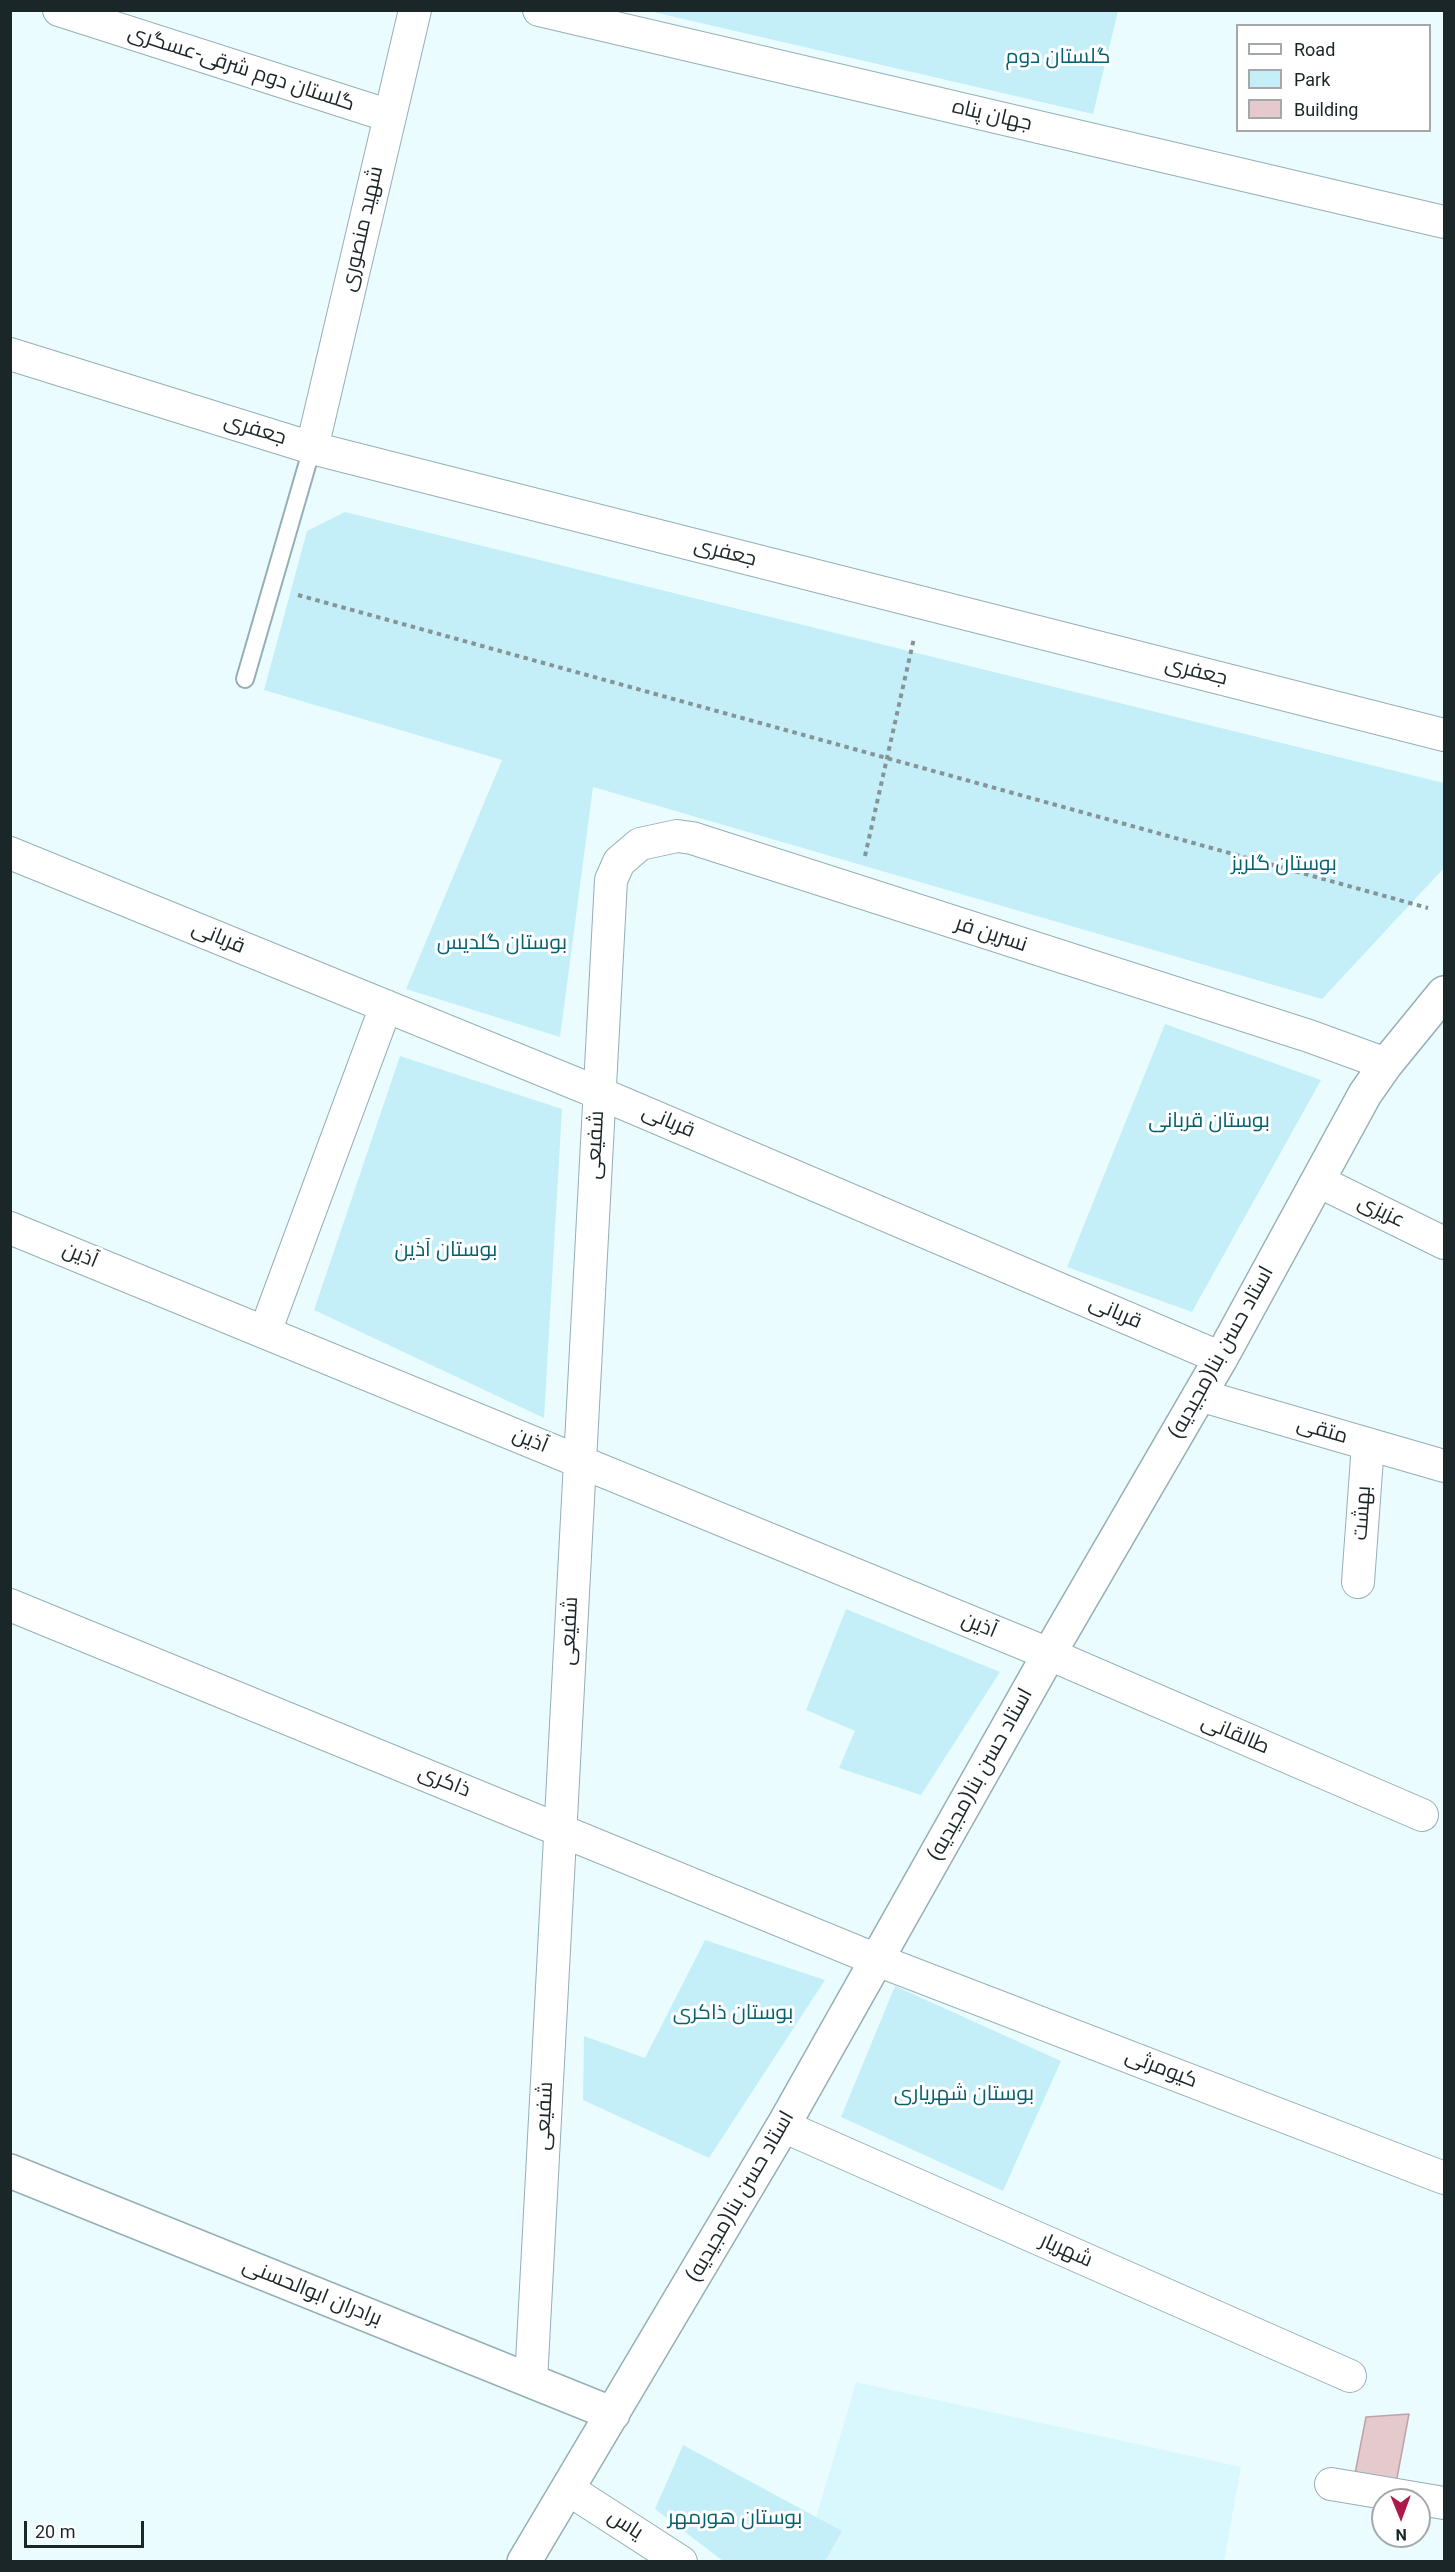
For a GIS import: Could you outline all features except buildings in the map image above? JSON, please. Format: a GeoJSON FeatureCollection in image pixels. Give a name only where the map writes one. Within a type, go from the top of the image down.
{"type":"FeatureCollection","features":[{"type":"Feature","properties":{"kind":"main road","name":"استاد حسن بنا(مجیدیه)"},"geometry":{"type":"LineString","coordinates":[[524,2562],[783,2126],[1049,1654],[1221,1358],[1365,1094],[1386,1064],[1444,993]]}},
{"type":"Feature","properties":{"kind":"main road","name":"برادران ابوالحسنی"},"geometry":{"type":"LineString","coordinates":[[10,2171],[613,2414]]}},
{"type":"Feature","properties":{"kind":"street","name":"گلستان دوم شرقی-عسگری"},"geometry":{"type":"LineString","coordinates":[[59,10],[390,116]]}},
{"type":"Feature","properties":{"kind":"street","name":"شهید منصوری"},"geometry":{"type":"LineString","coordinates":[[312,448],[415,10]]}},
{"type":"Feature","properties":{"kind":"street","name":"جهان پناه"},"geometry":{"type":"LineString","coordinates":[[539,10],[1444,222]]}},
{"type":"Feature","properties":{"kind":"street","name":"جعفری"},"geometry":{"type":"LineString","coordinates":[[10,354],[312,448],[1444,735]]}},
{"type":"Feature","properties":{"kind":"street","name":"نسرین فر"},"geometry":{"type":"LineString","coordinates":[[610,880],[619,862],[635,847],[651,840],[692,838],[1309,1036],[1386,1064]]}},
{"type":"Feature","properties":{"kind":"street","name":"قربانی"},"geometry":{"type":"LineString","coordinates":[[10,853],[599,1093],[1221,1358]]}},
{"type":"Feature","properties":{"kind":"street","name":"شفیعی"},"geometry":{"type":"LineString","coordinates":[[531,2381],[610,880]]}},
{"type":"Feature","properties":{"kind":"street"},"geometry":{"type":"LineString","coordinates":[[265,1332],[386,1006]]}},
{"type":"Feature","properties":{"kind":"street","name":"عزیزی"},"geometry":{"type":"LineString","coordinates":[[1318,1181],[1444,1244]]}},
{"type":"Feature","properties":{"kind":"street","name":"آذین"},"geometry":{"type":"LineString","coordinates":[[10,1228],[1049,1654]]}},
{"type":"Feature","properties":{"kind":"street","name":"متقی"},"geometry":{"type":"LineString","coordinates":[[1199,1395],[1444,1466]]}},
{"type":"Feature","properties":{"kind":"street","name":"بهشت"},"geometry":{"type":"LineString","coordinates":[[1358,1581],[1368,1444]]}},
{"type":"Feature","properties":{"kind":"street","name":"ذاکری"},"geometry":{"type":"LineString","coordinates":[[10,1605],[877,1960]]}},
{"type":"Feature","properties":{"kind":"street","name":"طالقانی"},"geometry":{"type":"LineString","coordinates":[[1049,1654],[1422,1815]]}},
{"type":"Feature","properties":{"kind":"street","name":"کیومرثی"},"geometry":{"type":"LineString","coordinates":[[877,1960],[1444,2178]]}},
{"type":"Feature","properties":{"kind":"street","name":"شهریار"},"geometry":{"type":"LineString","coordinates":[[783,2126],[1350,2376]]}},
{"type":"Feature","properties":{"kind":"street"},"geometry":{"type":"LineString","coordinates":[[1331,2484],[1444,2503]]}},
{"type":"Feature","properties":{"kind":"street","name":"یاس"},"geometry":{"type":"LineString","coordinates":[[568,2489],[681,2562]]}},
{"type":"Feature","properties":{"kind":"lane"},"geometry":{"type":"LineString","coordinates":[[245,679],[312,448]]}},
{"type":"Feature","properties":{"kind":"path"},"geometry":{"type":"LineString","coordinates":[[272,588],[1428,908]]}},
{"type":"Feature","properties":{"kind":"path"},"geometry":{"type":"LineString","coordinates":[[857,892],[923,603]]}},
{"type":"Feature","properties":{"kind":"shaded area"},"geometry":{"type":"Polygon","coordinates":[[[856,2382],[1241,2467],[1224,2561],[803,2562],[856,2382]]]}},
{"type":"Feature","properties":{"kind":"green space","name":"گلستان دوم"},"geometry":{"type":"Polygon","coordinates":[[[1118,10],[1093,114],[649,11],[1118,10]]]}},
{"type":"Feature","properties":{"kind":"green space","name":"بوستان گلریز"},"geometry":{"type":"Polygon","coordinates":[[[345,512],[1444,783],[1444,868],[1322,999],[593,787],[560,1037],[406,989],[502,760],[264,690],[307,531],[345,512]]]}},
{"type":"Feature","properties":{"kind":"green space","name":"بوستان قربانی"},"geometry":{"type":"Polygon","coordinates":[[[1165,1024],[1321,1080],[1192,1312],[1067,1267],[1165,1024]]]}},
{"type":"Feature","properties":{"kind":"green space","name":"بوستان آذین"},"geometry":{"type":"Polygon","coordinates":[[[400,1056],[562,1109],[544,1418],[314,1310],[400,1056]]]}},
{"type":"Feature","properties":{"kind":"green space"},"geometry":{"type":"Polygon","coordinates":[[[846,1609],[1000,1672],[921,1795],[839,1768],[855,1731],[806,1710],[846,1609]]]}},
{"type":"Feature","properties":{"kind":"green space","name":"بوستان ذاکری"},"geometry":{"type":"Polygon","coordinates":[[[705,1940],[825,1980],[709,2158],[583,2100],[584,2036],[645,2058],[705,1940]]]}},
{"type":"Feature","properties":{"kind":"green space","name":"بوستان شهریاری"},"geometry":{"type":"Polygon","coordinates":[[[895,1986],[1061,2061],[1003,2191],[841,2117],[895,1986]]]}},
{"type":"Feature","properties":{"kind":"green space","name":"بوستان هورمهر"},"geometry":{"type":"Polygon","coordinates":[[[683,2445],[842,2531],[825,2561],[723,2561],[655,2509],[683,2445]]]}},
{"type":"Feature","properties":{"kind":"park label","name":"بوستان گلدیس"},"geometry":{"type":"Point","coordinates":[502,944]}}]}
